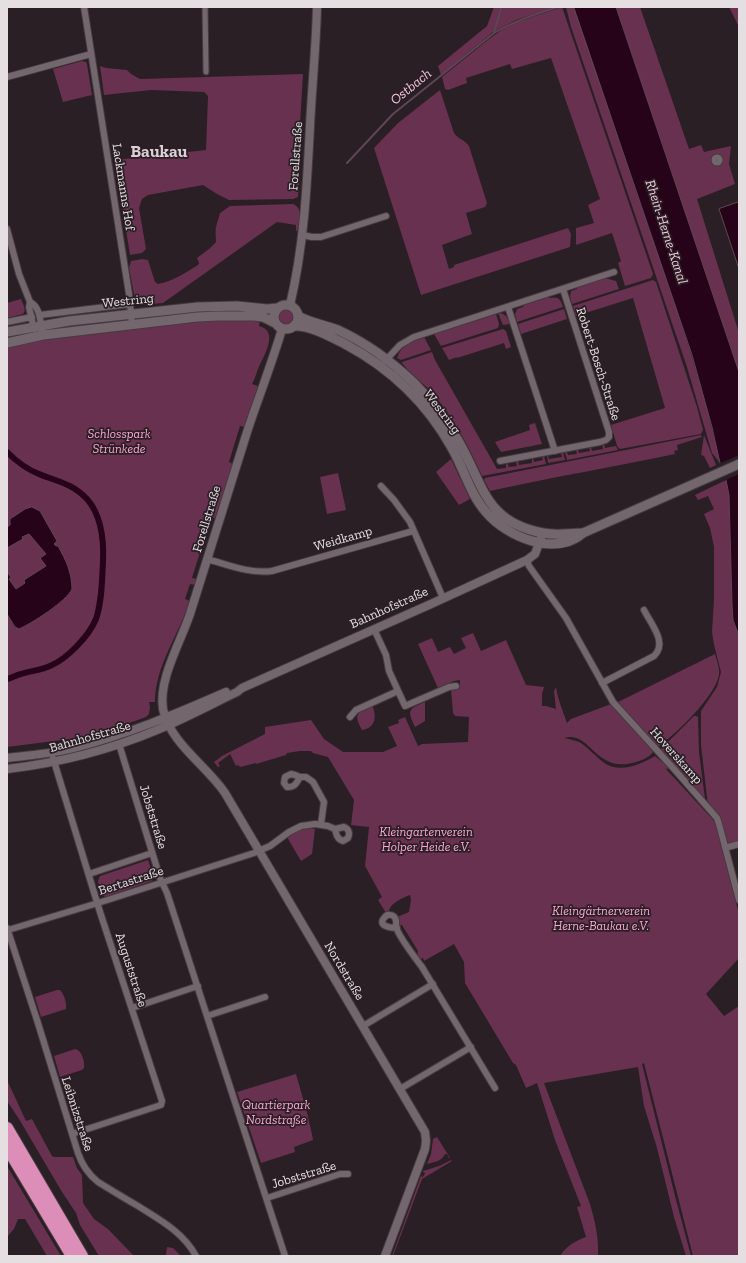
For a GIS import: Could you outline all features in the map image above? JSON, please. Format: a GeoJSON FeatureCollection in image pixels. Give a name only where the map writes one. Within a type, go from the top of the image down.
{"type":"FeatureCollection","features":[{"type":"Feature","properties":{"kind":"highway"},"geometry":{"type":"LineString","coordinates":[[7,1128],[82,1256]]}},
{"type":"Feature","properties":{"kind":"highway"},"geometry":{"type":"LineString","coordinates":[[7,1147],[72,1256]]}},
{"type":"Feature","properties":{"kind":"main road"},"geometry":{"type":"LineString","coordinates":[[284,304],[290,305],[296,310],[298,320],[294,326],[289,329],[279,328],[275,323],[273,315],[277,308],[284,304]]}},
{"type":"Feature","properties":{"kind":"main road","name":"Westring"},"geometry":{"type":"LineString","coordinates":[[7,332],[131,309],[211,306],[245,306],[267,309],[277,308]]}},
{"type":"Feature","properties":{"kind":"main road","name":"Westring"},"geometry":{"type":"LineString","coordinates":[[7,343],[40,336],[132,324],[218,316],[263,317],[275,323]]}},
{"type":"Feature","properties":{"kind":"main road","name":"Westring"},"geometry":{"type":"LineString","coordinates":[[298,316],[350,336],[362,343],[384,362]]}},
{"type":"Feature","properties":{"kind":"main road","name":"Westring"},"geometry":{"type":"LineString","coordinates":[[294,326],[306,327],[332,337],[355,349],[395,366],[422,391],[442,417],[459,443],[492,507],[506,519],[541,538],[583,533],[739,464]]}},
{"type":"Feature","properties":{"kind":"street","name":"Lackmanns Hof"},"geometry":{"type":"LineString","coordinates":[[84,7],[131,309],[132,324]]}},
{"type":"Feature","properties":{"kind":"street"},"geometry":{"type":"LineString","coordinates":[[204,7],[209,55],[208,70]]}},
{"type":"Feature","properties":{"kind":"street","name":"Forellstraße"},"geometry":{"type":"LineString","coordinates":[[290,305],[299,264],[302,235],[317,7]]}},
{"type":"Feature","properties":{"kind":"street"},"geometry":{"type":"LineString","coordinates":[[7,76],[91,54]]}},
{"type":"Feature","properties":{"kind":"street"},"geometry":{"type":"LineString","coordinates":[[302,235],[321,237],[386,216]]}},
{"type":"Feature","properties":{"kind":"street"},"geometry":{"type":"LineString","coordinates":[[7,229],[19,274],[30,302],[29,307],[32,317],[38,326]]}},
{"type":"Feature","properties":{"kind":"street"},"geometry":{"type":"LineString","coordinates":[[384,362],[400,345],[414,337],[614,272]]}},
{"type":"Feature","properties":{"kind":"street","name":"Robert-Bosch-Straße"},"geometry":{"type":"LineString","coordinates":[[500,461],[600,442],[609,437],[609,432],[563,289]]}},
{"type":"Feature","properties":{"kind":"street"},"geometry":{"type":"LineString","coordinates":[[30,302],[35,305],[40,315],[38,326],[40,336]]}},
{"type":"Feature","properties":{"kind":"street"},"geometry":{"type":"LineString","coordinates":[[508,307],[555,451]]}},
{"type":"Feature","properties":{"kind":"street","name":"Westring"},"geometry":{"type":"LineString","coordinates":[[40,315],[131,309]]}},
{"type":"Feature","properties":{"kind":"street"},"geometry":{"type":"LineString","coordinates":[[7,322],[32,317]]}},
{"type":"Feature","properties":{"kind":"street","name":"Forellstraße"},"geometry":{"type":"LineString","coordinates":[[167,721],[163,706],[163,687],[167,673],[190,614],[282,329]]}},
{"type":"Feature","properties":{"kind":"street"},"geometry":{"type":"LineString","coordinates":[[381,486],[394,500],[414,530],[443,598]]}},
{"type":"Feature","properties":{"kind":"street","name":"Weidkamp"},"geometry":{"type":"LineString","coordinates":[[207,559],[245,570],[257,572],[272,571],[414,530]]}},
{"type":"Feature","properties":{"kind":"street","name":"Bahnhofstraße"},"geometry":{"type":"LineString","coordinates":[[7,769],[54,762],[119,744],[167,721],[237,692],[242,688],[527,560],[535,554],[541,538]]}},
{"type":"Feature","properties":{"kind":"street","name":"Hoverskamp"},"geometry":{"type":"LineString","coordinates":[[527,560],[566,618],[617,708],[714,813],[726,848],[739,900]]}},
{"type":"Feature","properties":{"kind":"street"},"geometry":{"type":"LineString","coordinates":[[602,683],[654,656],[660,648],[660,641],[644,610]]}},
{"type":"Feature","properties":{"kind":"street"},"geometry":{"type":"LineString","coordinates":[[374,629],[386,655],[389,670],[405,706],[449,686],[456,686]]}},
{"type":"Feature","properties":{"kind":"street"},"geometry":{"type":"LineString","coordinates":[[350,717],[356,710],[398,691]]}},
{"type":"Feature","properties":{"kind":"street","name":"Bahnhofstraße"},"geometry":{"type":"LineString","coordinates":[[7,758],[72,749],[167,721]]}},
{"type":"Feature","properties":{"kind":"street","name":"Nordstraße"},"geometry":{"type":"LineString","coordinates":[[167,721],[178,740],[219,785],[260,851],[425,1132],[425,1150],[385,1256]]}},
{"type":"Feature","properties":{"kind":"street","name":"Jobststraße"},"geometry":{"type":"LineString","coordinates":[[119,744],[152,853],[198,986],[285,1256]]}},
{"type":"Feature","properties":{"kind":"street","name":"Auguststraße"},"geometry":{"type":"LineString","coordinates":[[51,752],[162,1101],[161,1105],[72,1134]]}},
{"type":"Feature","properties":{"kind":"street"},"geometry":{"type":"LineString","coordinates":[[300,777],[306,777],[313,782],[324,802],[321,824],[335,829]]}},
{"type":"Feature","properties":{"kind":"street","name":"Bertastraße"},"geometry":{"type":"LineString","coordinates":[[8,929],[98,903],[260,851],[301,826],[308,824],[321,824]]}},
{"type":"Feature","properties":{"kind":"street"},"geometry":{"type":"LineString","coordinates":[[726,848],[739,844]]}},
{"type":"Feature","properties":{"kind":"street"},"geometry":{"type":"LineString","coordinates":[[89,874],[152,853]]}},
{"type":"Feature","properties":{"kind":"street"},"geometry":{"type":"LineString","coordinates":[[397,928],[433,984],[495,1088]]}},
{"type":"Feature","properties":{"kind":"street","name":"Leibnizstraße"},"geometry":{"type":"LineString","coordinates":[[8,929],[81,1164],[98,1182],[168,1226],[187,1242],[196,1256]]}},
{"type":"Feature","properties":{"kind":"street"},"geometry":{"type":"LineString","coordinates":[[363,1026],[433,984]]}},
{"type":"Feature","properties":{"kind":"street"},"geometry":{"type":"LineString","coordinates":[[132,1008],[198,986]]}},
{"type":"Feature","properties":{"kind":"street"},"geometry":{"type":"LineString","coordinates":[[207,1016],[265,997]]}},
{"type":"Feature","properties":{"kind":"street"},"geometry":{"type":"LineString","coordinates":[[400,1089],[471,1047]]}},
{"type":"Feature","properties":{"kind":"street","name":"Jobststraße"},"geometry":{"type":"LineString","coordinates":[[267,1198],[340,1174],[348,1174]]}},
{"type":"Feature","properties":{"kind":"green space"},"geometry":{"type":"Polygon","coordinates":[[[494,7],[502,7],[493,32],[441,75],[438,66],[487,26],[494,7]]]}},
{"type":"Feature","properties":{"kind":"green space"},"geometry":{"type":"Polygon","coordinates":[[[503,7],[555,7],[516,20],[495,31],[503,7]]]}},
{"type":"Feature","properties":{"kind":"green space"},"geometry":{"type":"Polygon","coordinates":[[[562,7],[653,274],[651,278],[625,286],[618,263],[621,261],[612,233],[576,245],[576,228],[594,223],[588,205],[600,199],[551,58],[512,69],[510,64],[466,78],[467,83],[448,90],[445,89],[442,77],[503,29],[517,22],[562,7]]]}},
{"type":"Feature","properties":{"kind":"green space"},"geometry":{"type":"Polygon","coordinates":[[[566,7],[574,7],[670,290],[703,393],[720,463],[712,453],[687,367],[571,27],[566,7]]]}},
{"type":"Feature","properties":{"kind":"green space"},"geometry":{"type":"Polygon","coordinates":[[[616,7],[640,7],[689,149],[701,145],[704,152],[731,146],[729,164],[735,184],[697,199],[739,333],[739,372],[616,7]]]}},
{"type":"Feature","properties":{"kind":"green space"},"geometry":{"type":"Polygon","coordinates":[[[729,7],[739,7],[739,27],[729,7]]]}},
{"type":"Feature","properties":{"kind":"green space"},"geometry":{"type":"Polygon","coordinates":[[[82,61],[86,62],[87,64],[92,95],[63,102],[53,69],[82,61]]]}},
{"type":"Feature","properties":{"kind":"green space"},"geometry":{"type":"Polygon","coordinates":[[[100,66],[127,70],[140,79],[303,74],[297,167],[300,167],[298,197],[293,199],[229,200],[203,185],[148,195],[142,199],[139,208],[146,249],[142,253],[130,255],[115,160],[206,150],[208,96],[204,92],[151,90],[104,95],[100,66]]]}},
{"type":"Feature","properties":{"kind":"green space"},"geometry":{"type":"Polygon","coordinates":[[[440,90],[454,133],[469,146],[487,203],[485,207],[466,213],[472,234],[442,245],[449,269],[454,267],[454,265],[568,228],[571,234],[570,247],[421,295],[374,148],[398,123],[440,90]]]}},
{"type":"Feature","properties":{"kind":"green space"},"geometry":{"type":"Polygon","coordinates":[[[293,204],[298,208],[300,216],[297,231],[296,225],[277,222],[163,303],[136,304],[129,268],[131,261],[142,259],[148,260],[155,282],[158,284],[169,281],[198,265],[199,263],[197,258],[216,242],[216,229],[220,213],[230,206],[293,204]]]}},
{"type":"Feature","properties":{"kind":"green space"},"geometry":{"type":"Polygon","coordinates":[[[605,278],[616,281],[619,289],[572,304],[570,296],[571,291],[577,289],[577,287],[605,278]]]}},
{"type":"Feature","properties":{"kind":"green space"},"geometry":{"type":"Polygon","coordinates":[[[653,280],[656,282],[697,407],[703,430],[701,434],[620,449],[617,446],[611,425],[665,408],[633,298],[576,316],[573,306],[653,280]]]}},
{"type":"Feature","properties":{"kind":"green space"},"geometry":{"type":"Polygon","coordinates":[[[549,297],[559,299],[563,307],[517,322],[515,314],[517,309],[523,307],[524,305],[549,297]]]}},
{"type":"Feature","properties":{"kind":"green space"},"geometry":{"type":"Polygon","coordinates":[[[21,299],[25,309],[23,314],[7,318],[7,303],[21,299]]]}},
{"type":"Feature","properties":{"kind":"green space"},"geometry":{"type":"Polygon","coordinates":[[[285,308],[289,309],[293,313],[293,321],[289,325],[285,326],[281,325],[277,321],[276,317],[277,313],[281,309],[285,308]]]}},
{"type":"Feature","properties":{"kind":"green space"},"geometry":{"type":"Polygon","coordinates":[[[564,309],[567,319],[521,334],[518,324],[564,309]]]}},
{"type":"Feature","properties":{"kind":"green space"},"geometry":{"type":"Polygon","coordinates":[[[498,313],[505,315],[510,324],[503,325],[498,313]]]}},
{"type":"Feature","properties":{"kind":"green space"},"geometry":{"type":"Polygon","coordinates":[[[496,314],[499,324],[498,328],[441,346],[434,334],[496,314]]]}},
{"type":"Feature","properties":{"kind":"green space","name":"Schlosspark Strünkede"},"geometry":{"type":"Polygon","coordinates":[[[260,318],[259,326],[265,329],[268,333],[269,339],[266,351],[252,384],[258,386],[245,427],[240,426],[229,462],[233,464],[221,502],[215,518],[211,517],[192,578],[197,579],[195,585],[190,584],[185,599],[190,601],[163,663],[156,689],[155,702],[149,702],[149,714],[146,717],[135,721],[78,738],[7,747],[7,346],[39,339],[184,321],[260,318]]]}},
{"type":"Feature","properties":{"kind":"green space"},"geometry":{"type":"Polygon","coordinates":[[[503,329],[506,331],[511,347],[506,349],[504,343],[449,360],[442,348],[503,329]]]}},
{"type":"Feature","properties":{"kind":"green space"},"geometry":{"type":"Polygon","coordinates":[[[424,337],[431,350],[401,360],[397,358],[404,347],[411,342],[424,337]]]}},
{"type":"Feature","properties":{"kind":"green space"},"geometry":{"type":"Polygon","coordinates":[[[432,352],[435,360],[497,469],[506,468],[507,463],[509,467],[517,466],[516,462],[518,461],[519,465],[532,463],[532,458],[534,462],[543,460],[542,457],[544,456],[546,464],[482,476],[467,444],[442,405],[402,363],[432,352]]]}},
{"type":"Feature","properties":{"kind":"green space"},"geometry":{"type":"Polygon","coordinates":[[[535,423],[542,444],[501,452],[495,442],[530,430],[529,425],[535,423]]]}},
{"type":"Feature","properties":{"kind":"green space"},"geometry":{"type":"Polygon","coordinates":[[[701,435],[702,437],[677,445],[678,450],[674,451],[675,454],[490,491],[484,480],[485,478],[701,435]]]}},
{"type":"Feature","properties":{"kind":"green space"},"geometry":{"type":"Polygon","coordinates":[[[704,435],[716,465],[710,468],[704,456],[701,455],[704,435]]]}},
{"type":"Feature","properties":{"kind":"green space"},"geometry":{"type":"Polygon","coordinates":[[[602,444],[604,444],[605,448],[616,446],[618,450],[567,460],[565,452],[567,452],[568,455],[577,454],[576,450],[578,449],[579,453],[590,451],[589,447],[591,447],[592,451],[603,449],[602,444]]]}},
{"type":"Feature","properties":{"kind":"green space"},"geometry":{"type":"Polygon","coordinates":[[[563,452],[565,460],[548,463],[547,455],[549,459],[562,457],[561,453],[563,452]]]}},
{"type":"Feature","properties":{"kind":"green space"},"geometry":{"type":"Polygon","coordinates":[[[451,459],[470,499],[459,505],[436,472],[451,459]]]}},
{"type":"Feature","properties":{"kind":"green space"},"geometry":{"type":"Polygon","coordinates":[[[338,473],[346,510],[327,514],[320,477],[338,473]]]}},
{"type":"Feature","properties":{"kind":"green space"},"geometry":{"type":"Polygon","coordinates":[[[726,480],[729,495],[733,620],[739,636],[739,841],[728,845],[708,806],[701,745],[701,711],[717,687],[721,672],[712,632],[714,599],[714,547],[710,528],[704,514],[714,509],[708,496],[698,500],[695,495],[726,480]]]}},
{"type":"Feature","properties":{"kind":"green space"},"geometry":{"type":"Polygon","coordinates":[[[473,633],[481,651],[506,640],[526,685],[544,687],[542,694],[542,706],[556,709],[554,691],[556,687],[559,701],[567,723],[571,719],[611,704],[654,751],[648,757],[636,762],[622,764],[611,763],[602,758],[581,740],[573,737],[564,738],[579,742],[609,766],[623,768],[629,767],[655,756],[670,768],[666,769],[715,822],[739,914],[739,958],[706,994],[724,1016],[739,1006],[739,1256],[693,1256],[644,1063],[642,1064],[691,1256],[686,1256],[674,1217],[657,1148],[644,1106],[638,1067],[544,1083],[590,1204],[598,1243],[598,1256],[560,1256],[571,1244],[586,1237],[577,1207],[581,1206],[555,1140],[537,1083],[526,1088],[516,1065],[513,1063],[465,983],[464,962],[454,944],[424,961],[423,958],[419,960],[417,956],[418,951],[402,925],[399,927],[397,917],[409,912],[411,900],[410,895],[396,902],[391,906],[389,912],[386,913],[378,900],[382,897],[365,866],[369,827],[351,825],[354,800],[328,757],[313,753],[311,751],[300,751],[287,753],[286,755],[256,764],[240,767],[238,765],[236,766],[230,754],[218,763],[220,766],[218,767],[214,762],[222,756],[265,734],[265,727],[311,720],[324,739],[343,752],[383,752],[397,746],[388,727],[399,723],[398,720],[405,717],[418,746],[422,744],[468,742],[469,717],[455,716],[453,713],[451,690],[460,687],[460,680],[438,688],[418,644],[432,638],[438,652],[450,647],[454,654],[466,648],[461,638],[473,633]]]}},
{"type":"Feature","properties":{"kind":"green space"},"geometry":{"type":"Polygon","coordinates":[[[715,654],[719,667],[719,675],[710,694],[693,715],[673,735],[656,748],[616,703],[715,654]]]}},
{"type":"Feature","properties":{"kind":"green space"},"geometry":{"type":"Polygon","coordinates":[[[425,702],[425,721],[415,727],[410,713],[415,706],[425,702]]]}},
{"type":"Feature","properties":{"kind":"green space"},"geometry":{"type":"Polygon","coordinates":[[[372,705],[375,713],[373,724],[367,729],[362,730],[357,717],[358,714],[372,705]]]}},
{"type":"Feature","properties":{"kind":"green space"},"geometry":{"type":"Polygon","coordinates":[[[694,716],[698,717],[699,752],[704,800],[659,751],[694,716]]]}},
{"type":"Feature","properties":{"kind":"green space"},"geometry":{"type":"Polygon","coordinates":[[[309,828],[315,829],[312,854],[301,861],[287,837],[299,830],[309,828]]]}},
{"type":"Feature","properties":{"kind":"green space"},"geometry":{"type":"Polygon","coordinates":[[[148,860],[154,878],[152,881],[105,897],[102,894],[100,888],[102,888],[101,884],[99,885],[98,881],[100,876],[148,860]]]}},
{"type":"Feature","properties":{"kind":"green space"},"geometry":{"type":"Polygon","coordinates":[[[60,990],[64,996],[66,1009],[41,1017],[35,997],[60,990]]]}},
{"type":"Feature","properties":{"kind":"green space"},"geometry":{"type":"Polygon","coordinates":[[[75,1049],[80,1052],[84,1063],[84,1068],[60,1077],[54,1056],[75,1049]]]}},
{"type":"Feature","properties":{"kind":"green space","name":"Quartierpark Nordstraße"},"geometry":{"type":"Polygon","coordinates":[[[296,1074],[313,1140],[294,1147],[295,1152],[261,1163],[237,1092],[296,1074]]]}},
{"type":"Feature","properties":{"kind":"green space"},"geometry":{"type":"Polygon","coordinates":[[[7,1080],[26,1121],[32,1119],[52,1156],[73,1157],[77,1168],[82,1175],[83,1203],[94,1219],[108,1229],[134,1256],[99,1256],[80,1225],[76,1213],[7,1101],[7,1080]]]}},
{"type":"Feature","properties":{"kind":"green space"},"geometry":{"type":"Polygon","coordinates":[[[437,1137],[450,1158],[447,1154],[445,1154],[440,1160],[427,1164],[431,1154],[433,1139],[437,1137]]]}},
{"type":"Feature","properties":{"kind":"green space"},"geometry":{"type":"Polygon","coordinates":[[[451,1160],[452,1161],[422,1179],[392,1256],[421,1176],[423,1177],[425,1173],[423,1171],[451,1160]]]}},
{"type":"Feature","properties":{"kind":"green space"},"geometry":{"type":"Polygon","coordinates":[[[7,1166],[61,1256],[47,1256],[25,1219],[18,1219],[14,1229],[7,1237],[7,1166]]]}},
{"type":"Feature","properties":{"kind":"green space"},"geometry":{"type":"Polygon","coordinates":[[[167,1247],[173,1248],[181,1256],[167,1256],[167,1247]]]}},
{"type":"Feature","properties":{"kind":"water","name":"Rhein-Herne-Kanal"},"geometry":{"type":"Polygon","coordinates":[[[574,7],[616,7],[739,372],[739,636],[733,620],[729,495],[726,480],[720,463],[712,427],[692,355],[574,7]]]}},
{"type":"Feature","properties":{"kind":"water"},"geometry":{"type":"Polygon","coordinates":[[[739,202],[739,269],[719,209],[739,202]]]}},
{"type":"Feature","properties":{"kind":"water"},"geometry":{"type":"Polygon","coordinates":[[[32,507],[40,511],[57,541],[54,544],[58,546],[70,572],[72,589],[69,594],[56,606],[19,629],[15,627],[7,614],[7,571],[11,578],[9,579],[16,589],[25,583],[24,580],[46,566],[40,558],[46,554],[29,534],[22,537],[23,539],[7,548],[7,527],[10,525],[10,519],[25,509],[32,507]]]}},
{"type":"Feature","properties":{"kind":"pier"},"geometry":{"type":"Polygon","coordinates":[[[739,455],[739,474],[724,481],[718,464],[739,455]]]}},
{"type":"Feature","properties":{"kind":"waterway","name":"Ostbach"},"geometry":{"type":"LineString","coordinates":[[494,32],[502,7]]}},
{"type":"Feature","properties":{"kind":"waterway","name":"Ostbach"},"geometry":{"type":"LineString","coordinates":[[347,163],[393,114],[494,33],[517,21],[558,7]]}},
{"type":"Feature","properties":{"kind":"waterway"},"geometry":{"type":"LineString","coordinates":[[7,452],[18,462],[34,472],[76,489],[87,499],[99,521],[103,554],[102,583],[99,605],[96,619],[88,633],[70,653],[57,663],[7,679]]}},
{"type":"Feature","properties":{"kind":"district","name":"Baukau"},"geometry":{"type":"Point","coordinates":[159,152]}},
{"type":"Feature","properties":{"kind":"park label","name":"Kleingartenverein Holper Heide e.V."},"geometry":{"type":"Point","coordinates":[426,840]}},
{"type":"Feature","properties":{"kind":"park label","name":"Kleingärtnerverein Herne-Baukau e.V."},"geometry":{"type":"Point","coordinates":[601,918]}}]}
